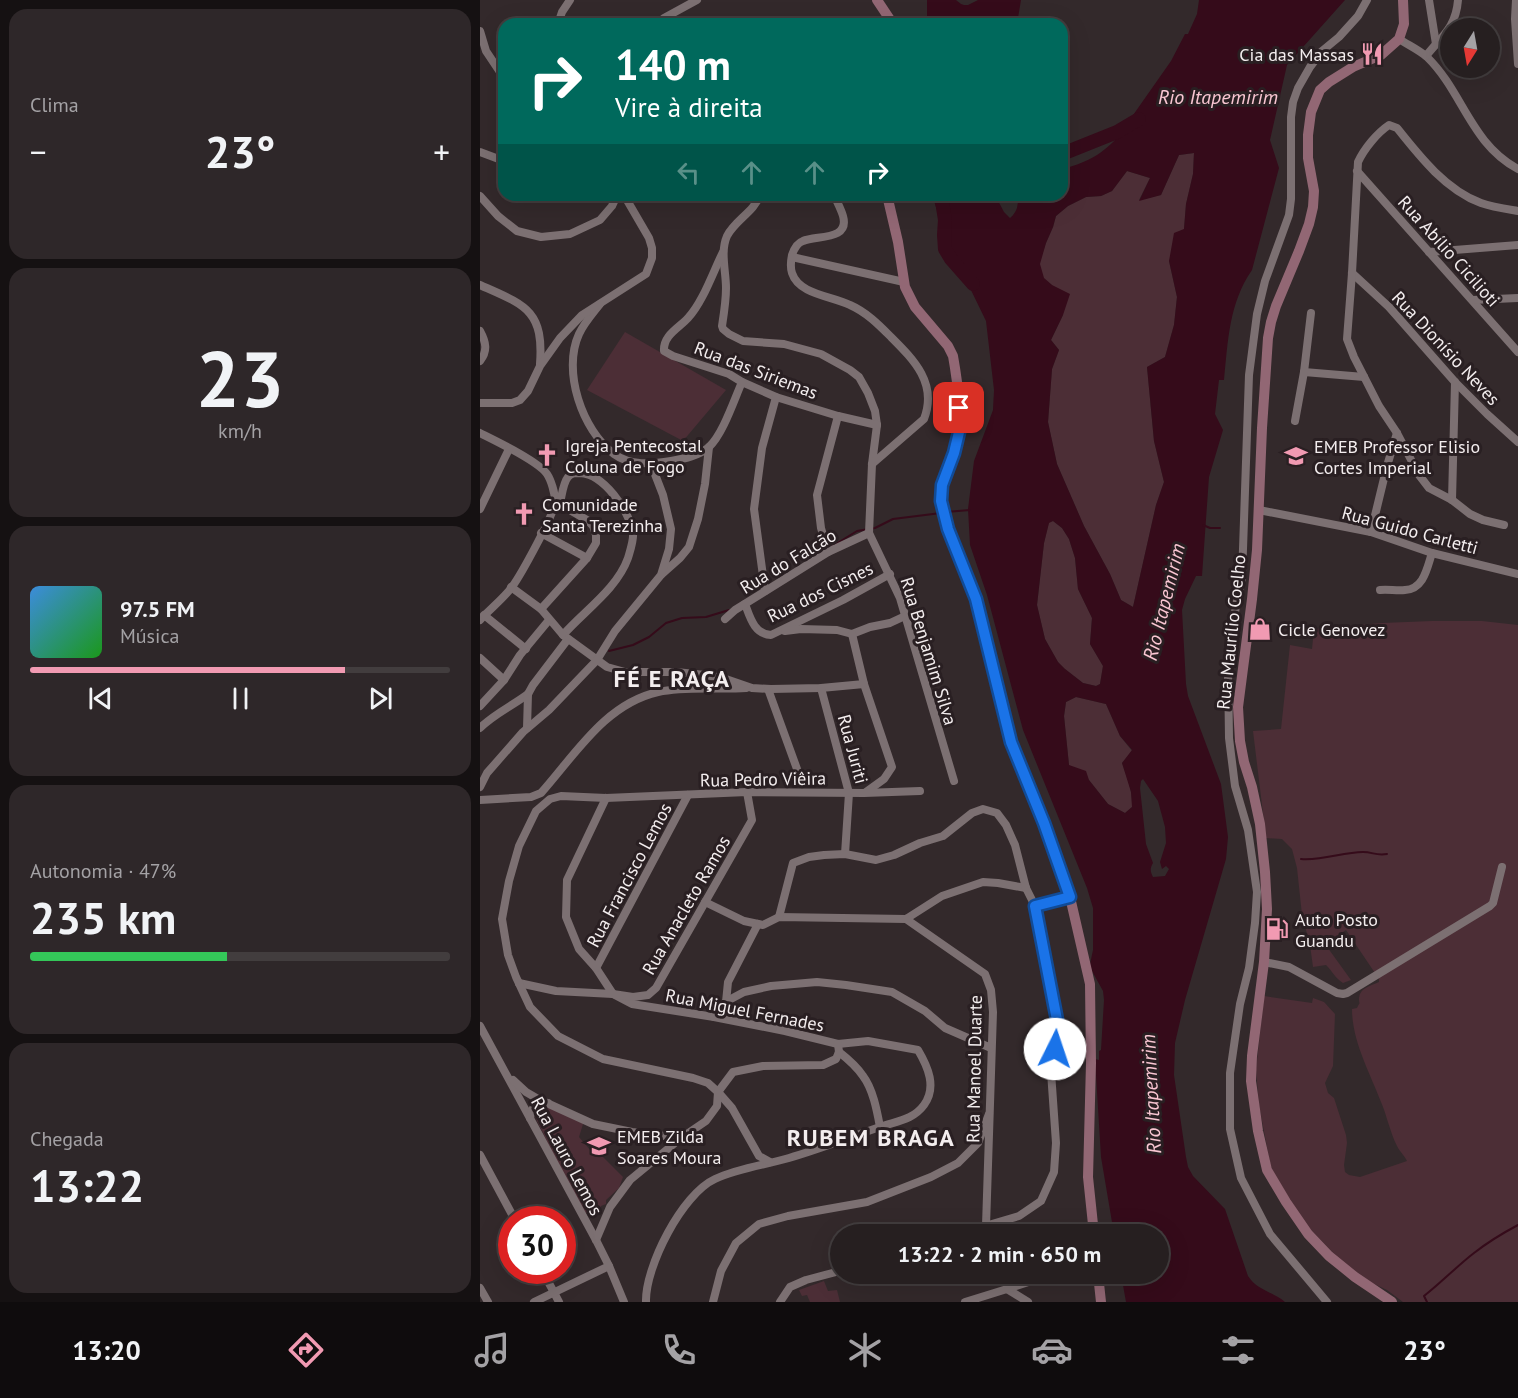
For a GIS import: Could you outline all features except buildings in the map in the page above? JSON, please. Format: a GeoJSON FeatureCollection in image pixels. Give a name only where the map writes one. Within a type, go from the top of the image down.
{"type":"FeatureCollection","features":[{"type":"Feature","properties":{"kind":"main road"},"geometry":{"type":"LineString","coordinates":[[877,0],[889,18]]}},
{"type":"Feature","properties":{"kind":"main road"},"geometry":{"type":"LineString","coordinates":[[1399,39],[1404,24],[1403,0]]}},
{"type":"Feature","properties":{"kind":"main road","name":"Rua Maurílio Coelho"},"geometry":{"type":"LineString","coordinates":[[1392,1302],[1380,1297],[1329,1256],[1308,1234],[1267,1170],[1258,1131],[1251,1081],[1264,962],[1267,909],[1265,872],[1260,824],[1242,752],[1238,707],[1254,579],[1267,348],[1271,322],[1309,224],[1313,207],[1314,191],[1308,158],[1311,112],[1320,90],[1329,82],[1353,67],[1381,55],[1399,39]]}},
{"type":"Feature","properties":{"kind":"main road"},"geometry":{"type":"LineString","coordinates":[[888,201],[904,282],[915,307],[948,346],[953,356],[960,428],[954,453],[942,485],[941,501],[948,529],[976,599],[1011,742],[1044,823],[1070,897],[1090,984],[1088,1177],[1093,1224]]}},
{"type":"Feature","properties":{"kind":"main road"},"geometry":{"type":"LineString","coordinates":[[1099,1284],[1101,1302]]}},
{"type":"Feature","properties":{"kind":"street"},"geometry":{"type":"LineString","coordinates":[[560,18],[570,0]]}},
{"type":"Feature","properties":{"kind":"street"},"geometry":{"type":"LineString","coordinates":[[664,18],[697,0]]}},
{"type":"Feature","properties":{"kind":"street"},"geometry":{"type":"LineString","coordinates":[[1327,1302],[1270,1234],[1241,1178],[1230,1129],[1230,1073],[1240,1004],[1249,968],[1257,892],[1248,830],[1235,786],[1229,738],[1228,668],[1242,578],[1249,375],[1257,314],[1265,281],[1289,215],[1293,102],[1310,67],[1322,51],[1339,37],[1358,16],[1367,0]]}},
{"type":"Feature","properties":{"kind":"street"},"geometry":{"type":"LineString","coordinates":[[1429,0],[1436,44]]}},
{"type":"Feature","properties":{"kind":"street"},"geometry":{"type":"LineString","coordinates":[[1426,56],[1452,25],[1458,0]]}},
{"type":"Feature","properties":{"kind":"street"},"geometry":{"type":"LineString","coordinates":[[1516,0],[1518,64]]}},
{"type":"Feature","properties":{"kind":"street"},"geometry":{"type":"LineString","coordinates":[[480,31],[483,54],[498,70]]}},
{"type":"Feature","properties":{"kind":"street"},"geometry":{"type":"LineString","coordinates":[[1399,39],[1426,56],[1448,84],[1486,144],[1505,162],[1518,169]]}},
{"type":"Feature","properties":{"kind":"street"},"geometry":{"type":"LineString","coordinates":[[1503,525],[1470,514],[1452,500],[1429,488],[1379,406],[1354,357],[1347,339],[1358,162],[1385,127],[1392,125],[1439,176],[1460,192],[1482,204],[1518,211]]}},
{"type":"Feature","properties":{"kind":"street"},"geometry":{"type":"LineString","coordinates":[[480,152],[498,159]]}},
{"type":"Feature","properties":{"kind":"street","name":"Rua Abílio Cicilioti"},"geometry":{"type":"LineString","coordinates":[[1357,171],[1518,351]]}},
{"type":"Feature","properties":{"kind":"street"},"geometry":{"type":"LineString","coordinates":[[480,195],[498,216],[517,231],[541,237],[570,234],[600,220],[614,201]]}},
{"type":"Feature","properties":{"kind":"street"},"geometry":{"type":"LineString","coordinates":[[480,403],[512,403],[520,400],[528,391],[540,366],[560,338],[582,315],[646,274],[652,258],[652,248],[649,238],[627,201]]}},
{"type":"Feature","properties":{"kind":"street"},"geometry":{"type":"LineString","coordinates":[[757,201],[727,236],[724,249],[726,301],[723,329],[742,341],[784,344],[821,354],[850,370],[859,377],[868,393],[877,424]]}},
{"type":"Feature","properties":{"kind":"street"},"geometry":{"type":"LineString","coordinates":[[837,201],[844,217],[840,232],[803,240],[797,245],[790,264],[792,273],[799,284],[821,296],[850,304],[872,318],[915,362],[924,380],[928,397],[924,419],[872,464]]}},
{"type":"Feature","properties":{"kind":"street"},"geometry":{"type":"LineString","coordinates":[[1429,252],[1518,245]]}},
{"type":"Feature","properties":{"kind":"street","name":"Rua das Siriemas"},"geometry":{"type":"LineString","coordinates":[[724,249],[704,293],[689,317],[668,336],[664,351],[729,374],[741,382],[776,397],[838,416],[877,424]]}},
{"type":"Feature","properties":{"kind":"street"},"geometry":{"type":"LineString","coordinates":[[792,257],[904,282]]}},
{"type":"Feature","properties":{"kind":"street","name":"Rua Dionísio Neves"},"geometry":{"type":"LineString","coordinates":[[1352,273],[1389,307],[1455,382],[1518,442]]}},
{"type":"Feature","properties":{"kind":"street"},"geometry":{"type":"LineString","coordinates":[[480,285],[526,308],[534,319],[540,334],[540,366]]}},
{"type":"Feature","properties":{"kind":"street"},"geometry":{"type":"LineString","coordinates":[[1473,300],[1518,298]]}},
{"type":"Feature","properties":{"kind":"street"},"geometry":{"type":"LineString","coordinates":[[600,304],[579,334],[574,352],[574,373],[576,394],[585,419],[596,436],[614,454],[632,462],[651,464],[699,454],[709,447],[721,429],[741,382]]}},
{"type":"Feature","properties":{"kind":"street"},"geometry":{"type":"LineString","coordinates":[[1295,422],[1311,314]]}},
{"type":"Feature","properties":{"kind":"street"},"geometry":{"type":"LineString","coordinates":[[480,331],[486,344],[486,353],[480,361]]}},
{"type":"Feature","properties":{"kind":"street"},"geometry":{"type":"LineString","coordinates":[[1304,372],[1364,377]]}},
{"type":"Feature","properties":{"kind":"street"},"geometry":{"type":"LineString","coordinates":[[1452,500],[1455,382]]}},
{"type":"Feature","properties":{"kind":"street"},"geometry":{"type":"LineString","coordinates":[[765,591],[754,509],[762,448],[776,397]]}},
{"type":"Feature","properties":{"kind":"street"},"geometry":{"type":"LineString","coordinates":[[1247,408],[1263,410]]}},
{"type":"Feature","properties":{"kind":"street"},"geometry":{"type":"LineString","coordinates":[[828,552],[821,528],[817,495],[838,416]]}},
{"type":"Feature","properties":{"kind":"street","name":"Rua Benjamim Silva"},"geometry":{"type":"LineString","coordinates":[[877,424],[872,464],[869,533],[900,598],[954,782]]}},
{"type":"Feature","properties":{"kind":"street"},"geometry":{"type":"LineString","coordinates":[[480,433],[540,468],[547,475],[558,502],[594,526],[596,543],[587,558],[541,609]]}},
{"type":"Feature","properties":{"kind":"street"},"geometry":{"type":"LineString","coordinates":[[1371,532],[1397,433]]}},
{"type":"Feature","properties":{"kind":"street"},"geometry":{"type":"LineString","coordinates":[[480,787],[487,773],[527,729],[549,710],[597,660],[615,631],[661,575],[680,558],[688,547],[698,519],[709,447]]}},
{"type":"Feature","properties":{"kind":"street"},"geometry":{"type":"LineString","coordinates":[[480,509],[483,496],[509,449]]}},
{"type":"Feature","properties":{"kind":"street"},"geometry":{"type":"LineString","coordinates":[[651,464],[663,495],[671,529],[669,549],[661,575]]}},
{"type":"Feature","properties":{"kind":"street"},"geometry":{"type":"LineString","coordinates":[[526,650],[482,618],[511,587],[552,514],[568,477],[573,473],[586,474],[599,481],[618,500],[633,532],[632,544],[616,581],[577,619],[533,684],[528,694],[527,729]]}},
{"type":"Feature","properties":{"kind":"street","name":"Rua Guido Carletti"},"geometry":{"type":"LineString","coordinates":[[1259,510],[1371,532],[1432,553],[1518,574]]}},
{"type":"Feature","properties":{"kind":"street"},"geometry":{"type":"LineString","coordinates":[[541,533],[587,558]]}},
{"type":"Feature","properties":{"kind":"street","name":"Rua do Falcão"},"geometry":{"type":"LineString","coordinates":[[725,619],[735,610],[828,552],[869,533]]}},
{"type":"Feature","properties":{"kind":"street"},"geometry":{"type":"LineString","coordinates":[[1380,590],[1414,589],[1425,575],[1432,553]]}},
{"type":"Feature","properties":{"kind":"street","name":"Rua dos Cisnes"},"geometry":{"type":"LineString","coordinates":[[745,604],[753,625],[767,635],[780,631],[843,600],[890,574]]}},
{"type":"Feature","properties":{"kind":"street"},"geometry":{"type":"LineString","coordinates":[[1242,578],[1254,579]]}},
{"type":"Feature","properties":{"kind":"street"},"geometry":{"type":"LineString","coordinates":[[511,587],[541,609],[566,637],[607,667],[625,672],[676,672],[705,675],[768,689],[864,684]]}},
{"type":"Feature","properties":{"kind":"street"},"geometry":{"type":"LineString","coordinates":[[780,631],[837,630],[852,634],[905,616]]}},
{"type":"Feature","properties":{"kind":"street"},"geometry":{"type":"LineString","coordinates":[[481,704],[504,680],[520,655],[549,620]]}},
{"type":"Feature","properties":{"kind":"street"},"geometry":{"type":"LineString","coordinates":[[852,634],[864,684],[892,767],[884,779],[864,793]]}},
{"type":"Feature","properties":{"kind":"street"},"geometry":{"type":"LineString","coordinates":[[480,658],[504,680]]}},
{"type":"Feature","properties":{"kind":"street"},"geometry":{"type":"LineString","coordinates":[[480,800],[531,796],[541,793],[611,714],[634,700],[658,692],[691,688],[752,687]]}},
{"type":"Feature","properties":{"kind":"street","name":"Rua Juriti"},"geometry":{"type":"LineString","coordinates":[[821,688],[849,793],[845,854]]}},
{"type":"Feature","properties":{"kind":"street"},"geometry":{"type":"LineString","coordinates":[[768,689],[801,780]]}},
{"type":"Feature","properties":{"kind":"street"},"geometry":{"type":"LineString","coordinates":[[480,728],[489,719],[528,694]]}},
{"type":"Feature","properties":{"kind":"street","name":"Rua Pedro Viêira"},"geometry":{"type":"LineString","coordinates":[[718,1092],[708,1083],[693,1078],[603,1059],[558,1036],[530,1007],[508,955],[502,919],[509,881],[519,846],[536,811],[550,799],[561,796],[606,798],[747,792],[920,791]]}},
{"type":"Feature","properties":{"kind":"street","name":"Rua Anacleto Ramos"},"geometry":{"type":"LineString","coordinates":[[519,983],[556,991],[633,997],[648,995],[656,988],[752,820],[747,792]]}},
{"type":"Feature","properties":{"kind":"street","name":"Rua Francisco Lemos"},"geometry":{"type":"LineString","coordinates":[[596,968],[688,795]]}},
{"type":"Feature","properties":{"kind":"street"},"geometry":{"type":"LineString","coordinates":[[606,798],[567,880],[566,917],[579,949],[596,968],[613,994]]}},
{"type":"Feature","properties":{"kind":"street"},"geometry":{"type":"LineString","coordinates":[[779,917],[793,863],[809,856],[845,854],[876,860],[943,836],[972,813],[983,808],[997,813],[1006,825],[1016,845],[1026,888],[1035,906],[1058,1025],[1051,1072],[1056,1143],[1054,1172],[1041,1201],[1019,1216],[993,1224]]}},
{"type":"Feature","properties":{"kind":"street"},"geometry":{"type":"LineString","coordinates":[[1264,962],[1289,967],[1337,993],[1347,993],[1490,906],[1493,903],[1502,867]]}},
{"type":"Feature","properties":{"kind":"street"},"geometry":{"type":"LineString","coordinates":[[705,902],[744,921],[763,925],[779,917],[906,919],[942,896],[983,882],[1026,888]]}},
{"type":"Feature","properties":{"kind":"street"},"geometry":{"type":"LineString","coordinates":[[1035,906],[1070,897]]}},
{"type":"Feature","properties":{"kind":"street","name":"Rua Manoel Duarte"},"geometry":{"type":"LineString","coordinates":[[906,919],[986,974],[991,990],[993,1012],[986,1224]]}},
{"type":"Feature","properties":{"kind":"street"},"geometry":{"type":"LineString","coordinates":[[726,1002],[728,982],[758,924]]}},
{"type":"Feature","properties":{"kind":"street"},"geometry":{"type":"LineString","coordinates":[[714,1017],[716,1009],[744,992],[771,986],[817,982],[892,992],[925,1011],[945,1028],[991,1048]]}},
{"type":"Feature","properties":{"kind":"street","name":"Rua Miguel Fernades"},"geometry":{"type":"LineString","coordinates":[[613,994],[632,1004],[785,1031],[839,1048]]}},
{"type":"Feature","properties":{"kind":"street","name":"Rua Lauro Lemos"},"geometry":{"type":"LineString","coordinates":[[480,1026],[596,1240],[624,1302]]}},
{"type":"Feature","properties":{"kind":"street"},"geometry":{"type":"LineString","coordinates":[[646,1302],[655,1261],[675,1219],[691,1197],[713,1179],[837,1143],[913,1117],[925,1104],[931,1078],[928,1067],[918,1050],[868,1041],[839,1048]]}},
{"type":"Feature","properties":{"kind":"street"},"geometry":{"type":"LineString","coordinates":[[596,1240],[610,1207],[630,1180],[681,1138],[706,1121],[717,1106],[718,1092],[733,1072],[763,1065],[823,1065],[836,1059],[839,1048]]}},
{"type":"Feature","properties":{"kind":"street"},"geometry":{"type":"LineString","coordinates":[[839,1048],[865,1077],[876,1106],[880,1127]]}},
{"type":"Feature","properties":{"kind":"street"},"geometry":{"type":"LineString","coordinates":[[508,1075],[526,1092],[538,1099],[593,1124],[681,1138]]}},
{"type":"Feature","properties":{"kind":"street"},"geometry":{"type":"LineString","coordinates":[[718,1092],[732,1108],[759,1156],[770,1162]]}},
{"type":"Feature","properties":{"kind":"street"},"geometry":{"type":"LineString","coordinates":[[530,1118],[531,1110],[536,1104],[549,1103]]}},
{"type":"Feature","properties":{"kind":"street"},"geometry":{"type":"LineString","coordinates":[[713,1302],[721,1271],[736,1243],[759,1224],[788,1216],[867,1202],[932,1177],[958,1163],[978,1143],[989,1114]]}},
{"type":"Feature","properties":{"kind":"street"},"geometry":{"type":"LineString","coordinates":[[480,1155],[507,1206]]}},
{"type":"Feature","properties":{"kind":"street"},"geometry":{"type":"LineString","coordinates":[[586,1222],[604,1220]]}},
{"type":"Feature","properties":{"kind":"street"},"geometry":{"type":"LineString","coordinates":[[534,1302],[609,1266]]}},
{"type":"Feature","properties":{"kind":"street"},"geometry":{"type":"LineString","coordinates":[[780,1302],[790,1287],[830,1274]]}},
{"type":"Feature","properties":{"kind":"street"},"geometry":{"type":"LineString","coordinates":[[550,1284],[559,1302]]}},
{"type":"Feature","properties":{"kind":"street"},"geometry":{"type":"LineString","coordinates":[[965,1302],[1022,1284]]}},
{"type":"Feature","properties":{"kind":"street"},"geometry":{"type":"LineString","coordinates":[[480,1288],[488,1302]]}},
{"type":"Feature","properties":{"kind":"street"},"geometry":{"type":"LineString","coordinates":[[1007,1289],[1028,1302]]}},
{"type":"Feature","properties":{"kind":"shaded area"},"geometry":{"type":"Polygon","coordinates":[[[1194,153],[1184,229],[1169,261],[1177,297],[1174,325],[1165,357],[1147,367],[1154,441],[1164,482],[1156,505],[1133,607],[1121,600],[1084,526],[1057,464],[1048,422],[1052,369],[1059,350],[1051,340],[1063,315],[1052,285],[1043,278],[1039,264],[1056,216],[1068,206],[1086,197],[1101,196],[1112,191],[1127,171],[1150,178],[1139,200],[1161,195],[1179,155],[1194,153]]]}},
{"type":"Feature","properties":{"kind":"shaded area"},"geometry":{"type":"Polygon","coordinates":[[[625,332],[726,390],[683,441],[587,390],[625,332]]]}},
{"type":"Feature","properties":{"kind":"shaded area"},"geometry":{"type":"Polygon","coordinates":[[[1053,521],[1062,528],[1069,539],[1075,558],[1078,589],[1092,618],[1090,644],[1103,666],[1100,684],[1096,686],[1083,683],[1065,669],[1058,662],[1045,639],[1037,605],[1044,543],[1049,522],[1053,521]]]}},
{"type":"Feature","properties":{"kind":"shaded area"},"geometry":{"type":"Polygon","coordinates":[[[1432,621],[1482,621],[1518,625],[1518,1302],[1403,1302],[1341,1261],[1306,1225],[1274,1175],[1259,1105],[1256,1070],[1264,996],[1312,1003],[1313,998],[1324,1002],[1335,1014],[1333,1066],[1325,1083],[1328,1093],[1334,1098],[1346,1135],[1345,1172],[1360,1177],[1407,1161],[1392,1135],[1358,1045],[1353,1021],[1352,1009],[1357,1008],[1361,992],[1379,982],[1379,979],[1346,930],[1325,944],[1351,980],[1343,983],[1326,965],[1313,967],[1292,849],[1282,839],[1266,838],[1253,731],[1281,729],[1290,645],[1312,649],[1314,629],[1432,621]]]}},
{"type":"Feature","properties":{"kind":"shaded area"},"geometry":{"type":"Polygon","coordinates":[[[1076,697],[1106,704],[1120,736],[1132,751],[1122,763],[1132,795],[1132,807],[1125,813],[1108,804],[1089,780],[1069,765],[1064,716],[1066,702],[1076,697]]]}},
{"type":"Feature","properties":{"kind":"shaded area"},"geometry":{"type":"Polygon","coordinates":[[[537,1106],[548,1106],[584,1121],[579,1137],[596,1157],[601,1155],[623,1177],[619,1188],[606,1200],[606,1204],[601,1206],[600,1213],[588,1215],[579,1206],[536,1119],[537,1106]]]}},
{"type":"Feature","properties":{"kind":"shaded area"},"geometry":{"type":"Polygon","coordinates":[[[824,1281],[828,1291],[837,1290],[840,1302],[810,1302],[807,1295],[802,1296],[799,1290],[824,1281]]]}},
{"type":"Feature","properties":{"kind":"water"},"geometry":{"type":"Polygon","coordinates":[[[927,0],[956,0],[968,5],[978,0],[1021,0],[1018,18],[927,18],[927,0]]]}},
{"type":"Feature","properties":{"kind":"water","name":"Rio Itapemirim"},"geometry":{"type":"Polygon","coordinates":[[[1199,0],[1345,0],[1287,65],[1270,140],[1279,168],[1252,270],[1238,296],[1234,309],[1224,380],[1219,380],[1215,414],[1223,430],[1209,477],[1202,576],[1196,576],[1182,610],[1188,696],[1221,784],[1228,837],[1226,859],[1185,1000],[1175,1043],[1174,1075],[1186,1157],[1193,1176],[1225,1209],[1248,1276],[1256,1285],[1285,1302],[1126,1302],[1123,1284],[1169,1284],[1169,1224],[1112,1224],[1101,1157],[1095,1059],[1099,1060],[1101,1050],[1104,1000],[1103,991],[1090,964],[1093,950],[1093,908],[1023,730],[987,595],[970,545],[968,509],[974,461],[993,410],[994,390],[986,321],[952,251],[934,201],[998,201],[1010,218],[1015,213],[1018,201],[1068,201],[1068,167],[1092,158],[1117,138],[1171,61],[1185,34],[1188,34],[1197,14],[1199,0]],[[1194,153],[1179,155],[1161,195],[1139,201],[1150,178],[1127,171],[1112,191],[1101,196],[1086,197],[1068,206],[1056,216],[1040,264],[1044,278],[1070,294],[1051,340],[1059,350],[1052,369],[1048,422],[1057,464],[1084,526],[1121,600],[1133,607],[1156,505],[1164,482],[1154,441],[1147,367],[1165,357],[1174,325],[1177,297],[1169,261],[1174,233],[1184,229],[1186,204],[1193,174],[1194,153]],[[1053,521],[1049,523],[1044,543],[1037,605],[1045,639],[1058,662],[1083,683],[1096,686],[1100,684],[1103,666],[1090,644],[1092,618],[1078,589],[1075,558],[1069,539],[1062,528],[1053,521]],[[1076,697],[1066,702],[1064,716],[1069,765],[1086,771],[1089,780],[1108,804],[1125,813],[1132,807],[1131,792],[1122,763],[1132,750],[1120,736],[1106,704],[1076,697]],[[1143,779],[1140,788],[1146,844],[1153,863],[1151,873],[1153,877],[1165,876],[1169,869],[1166,866],[1162,869],[1160,862],[1166,843],[1165,827],[1158,801],[1143,779]]]}},
{"type":"Feature","properties":{"kind":"waterway","name":"Rio Itapemirim"},"geometry":{"type":"LineString","coordinates":[[1068,152],[1117,132],[1139,119]]}},
{"type":"Feature","properties":{"kind":"waterway","name":"Rio Itapemirim"},"geometry":{"type":"LineString","coordinates":[[942,201],[945,220],[945,249],[973,284]]}},
{"type":"Feature","properties":{"kind":"waterway"},"geometry":{"type":"LineString","coordinates":[[946,512],[970,510]]}},
{"type":"Feature","properties":{"kind":"waterway"},"geometry":{"type":"LineString","coordinates":[[831,547],[857,531],[875,528],[893,519],[941,513]]}},
{"type":"Feature","properties":{"kind":"waterway"},"geometry":{"type":"LineString","coordinates":[[1203,525],[1220,528]]}},
{"type":"Feature","properties":{"kind":"waterway"},"geometry":{"type":"LineString","coordinates":[[609,651],[633,645],[649,637],[666,623],[682,618],[706,617],[729,610]]}},
{"type":"Feature","properties":{"kind":"waterway"},"geometry":{"type":"LineString","coordinates":[[1301,859],[1317,859],[1355,852],[1387,854]]}},
{"type":"Feature","properties":{"kind":"waterway"},"geometry":{"type":"LineString","coordinates":[[1427,1302],[1424,1296],[1468,1258],[1490,1241],[1518,1225]]}},
{"type":"Feature","properties":{"kind":"place","name":"Cia das Massas"},"geometry":{"type":"Point","coordinates":[1372,54]}},
{"type":"Feature","properties":{"kind":"place","name":"Igreja Pentecostal Coluna de Fogo"},"geometry":{"type":"Point","coordinates":[547,455]}},
{"type":"Feature","properties":{"kind":"place","name":"EMEB Professor Elisio Cortes Imperial"},"geometry":{"type":"Point","coordinates":[1296,456]}},
{"type":"Feature","properties":{"kind":"place","name":"Comunidade Santa Terezinha"},"geometry":{"type":"Point","coordinates":[524,514]}},
{"type":"Feature","properties":{"kind":"place","name":"Cicle Genovez"},"geometry":{"type":"Point","coordinates":[1260,629]}},
{"type":"Feature","properties":{"kind":"place","name":"Auto Posto Guandu"},"geometry":{"type":"Point","coordinates":[1277,929]}},
{"type":"Feature","properties":{"kind":"place","name":"EMEB Zilda Soares Moura"},"geometry":{"type":"Point","coordinates":[599,1146]}},
{"type":"Feature","properties":{"kind":"district","name":"FÉ E RAÇA"},"geometry":{"type":"Point","coordinates":[672,678]}},
{"type":"Feature","properties":{"kind":"district","name":"RUBEM BRAGA"},"geometry":{"type":"Point","coordinates":[871,1137]}},
{"type":"Feature","properties":{"kind":"route"},"geometry":{"type":"LineString","coordinates":[[959,408],[960,428],[954,453],[942,485],[941,501],[948,529],[976,599],[1011,742],[1044,823],[1070,897],[1035,906],[1058,1025],[1055,1049]]}}]}
